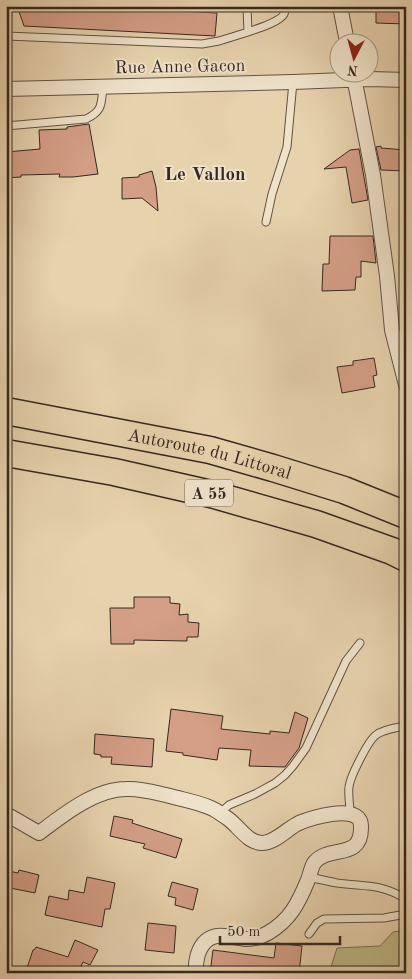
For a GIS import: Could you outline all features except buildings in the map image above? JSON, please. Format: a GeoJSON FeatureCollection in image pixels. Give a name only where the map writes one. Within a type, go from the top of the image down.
{"type":"FeatureCollection","features":[{"type":"Feature","properties":{"kind":"highway","name":"Autoroute du Littoral"},"geometry":{"type":"LineString","coordinates":[[6,411],[210,450],[344,490],[406,515]]}},
{"type":"Feature","properties":{"kind":"highway","name":"A 55"},"geometry":{"type":"LineString","coordinates":[[6,452],[114,472],[211,494],[307,522],[392,551],[406,558]]}},
{"type":"Feature","properties":{"kind":"street"},"geometry":{"type":"LineString","coordinates":[[340,6],[345,32]]}},
{"type":"Feature","properties":{"kind":"street","name":"Rue Anne Gacon"},"geometry":{"type":"LineString","coordinates":[[6,89],[293,82],[330,78]]}},
{"type":"Feature","properties":{"kind":"street","name":"Rue Anne Gacon"},"geometry":{"type":"LineString","coordinates":[[380,78],[406,80]]}},
{"type":"Feature","properties":{"kind":"street"},"geometry":{"type":"LineString","coordinates":[[354,82],[373,175],[387,276],[392,330],[406,385]]}},
{"type":"Feature","properties":{"kind":"street"},"geometry":{"type":"LineString","coordinates":[[392,330],[406,334]]}},
{"type":"Feature","properties":{"kind":"street"},"geometry":{"type":"LineString","coordinates":[[6,814],[40,833],[70,810],[88,800],[108,791],[125,788],[141,790],[210,807],[234,822],[254,841],[263,843],[275,839],[298,824],[317,816],[338,814],[356,816],[360,821],[358,843],[353,848],[324,855],[313,864],[296,906],[288,919],[258,938],[216,936],[207,940],[200,948],[196,973]]}},
{"type":"Feature","properties":{"kind":"lane"},"geometry":{"type":"LineString","coordinates":[[247,6],[248,32]]}},
{"type":"Feature","properties":{"kind":"lane"},"geometry":{"type":"LineString","coordinates":[[6,36],[202,44],[248,32],[276,20],[285,13],[284,6]]}},
{"type":"Feature","properties":{"kind":"lane"},"geometry":{"type":"LineString","coordinates":[[266,222],[272,194],[287,146],[293,82]]}},
{"type":"Feature","properties":{"kind":"lane"},"geometry":{"type":"LineString","coordinates":[[6,126],[86,119],[95,115],[101,106],[103,87]]}},
{"type":"Feature","properties":{"kind":"lane"},"geometry":{"type":"LineString","coordinates":[[67,472],[114,472]]}},
{"type":"Feature","properties":{"kind":"lane"},"geometry":{"type":"LineString","coordinates":[[220,813],[229,805],[255,794],[274,783],[293,766],[306,748],[346,661],[360,643]]}},
{"type":"Feature","properties":{"kind":"lane"},"geometry":{"type":"LineString","coordinates":[[350,814],[349,785],[371,740],[383,731],[405,726]]}},
{"type":"Feature","properties":{"kind":"lane"},"geometry":{"type":"LineString","coordinates":[[309,877],[336,883],[373,886],[385,889],[406,899]]}},
{"type":"Feature","properties":{"kind":"lane"},"geometry":{"type":"LineString","coordinates":[[309,934],[317,923],[324,919],[384,918],[406,914]]}},
{"type":"Feature","properties":{"kind":"shaded area"},"geometry":{"type":"Polygon","coordinates":[[[406,930],[406,973],[299,973],[300,967],[330,970],[337,948],[380,946],[393,932],[406,930]]]}},
{"type":"Feature","properties":{"kind":"district","name":"Le Vallon"},"geometry":{"type":"Point","coordinates":[205,173]}}]}
